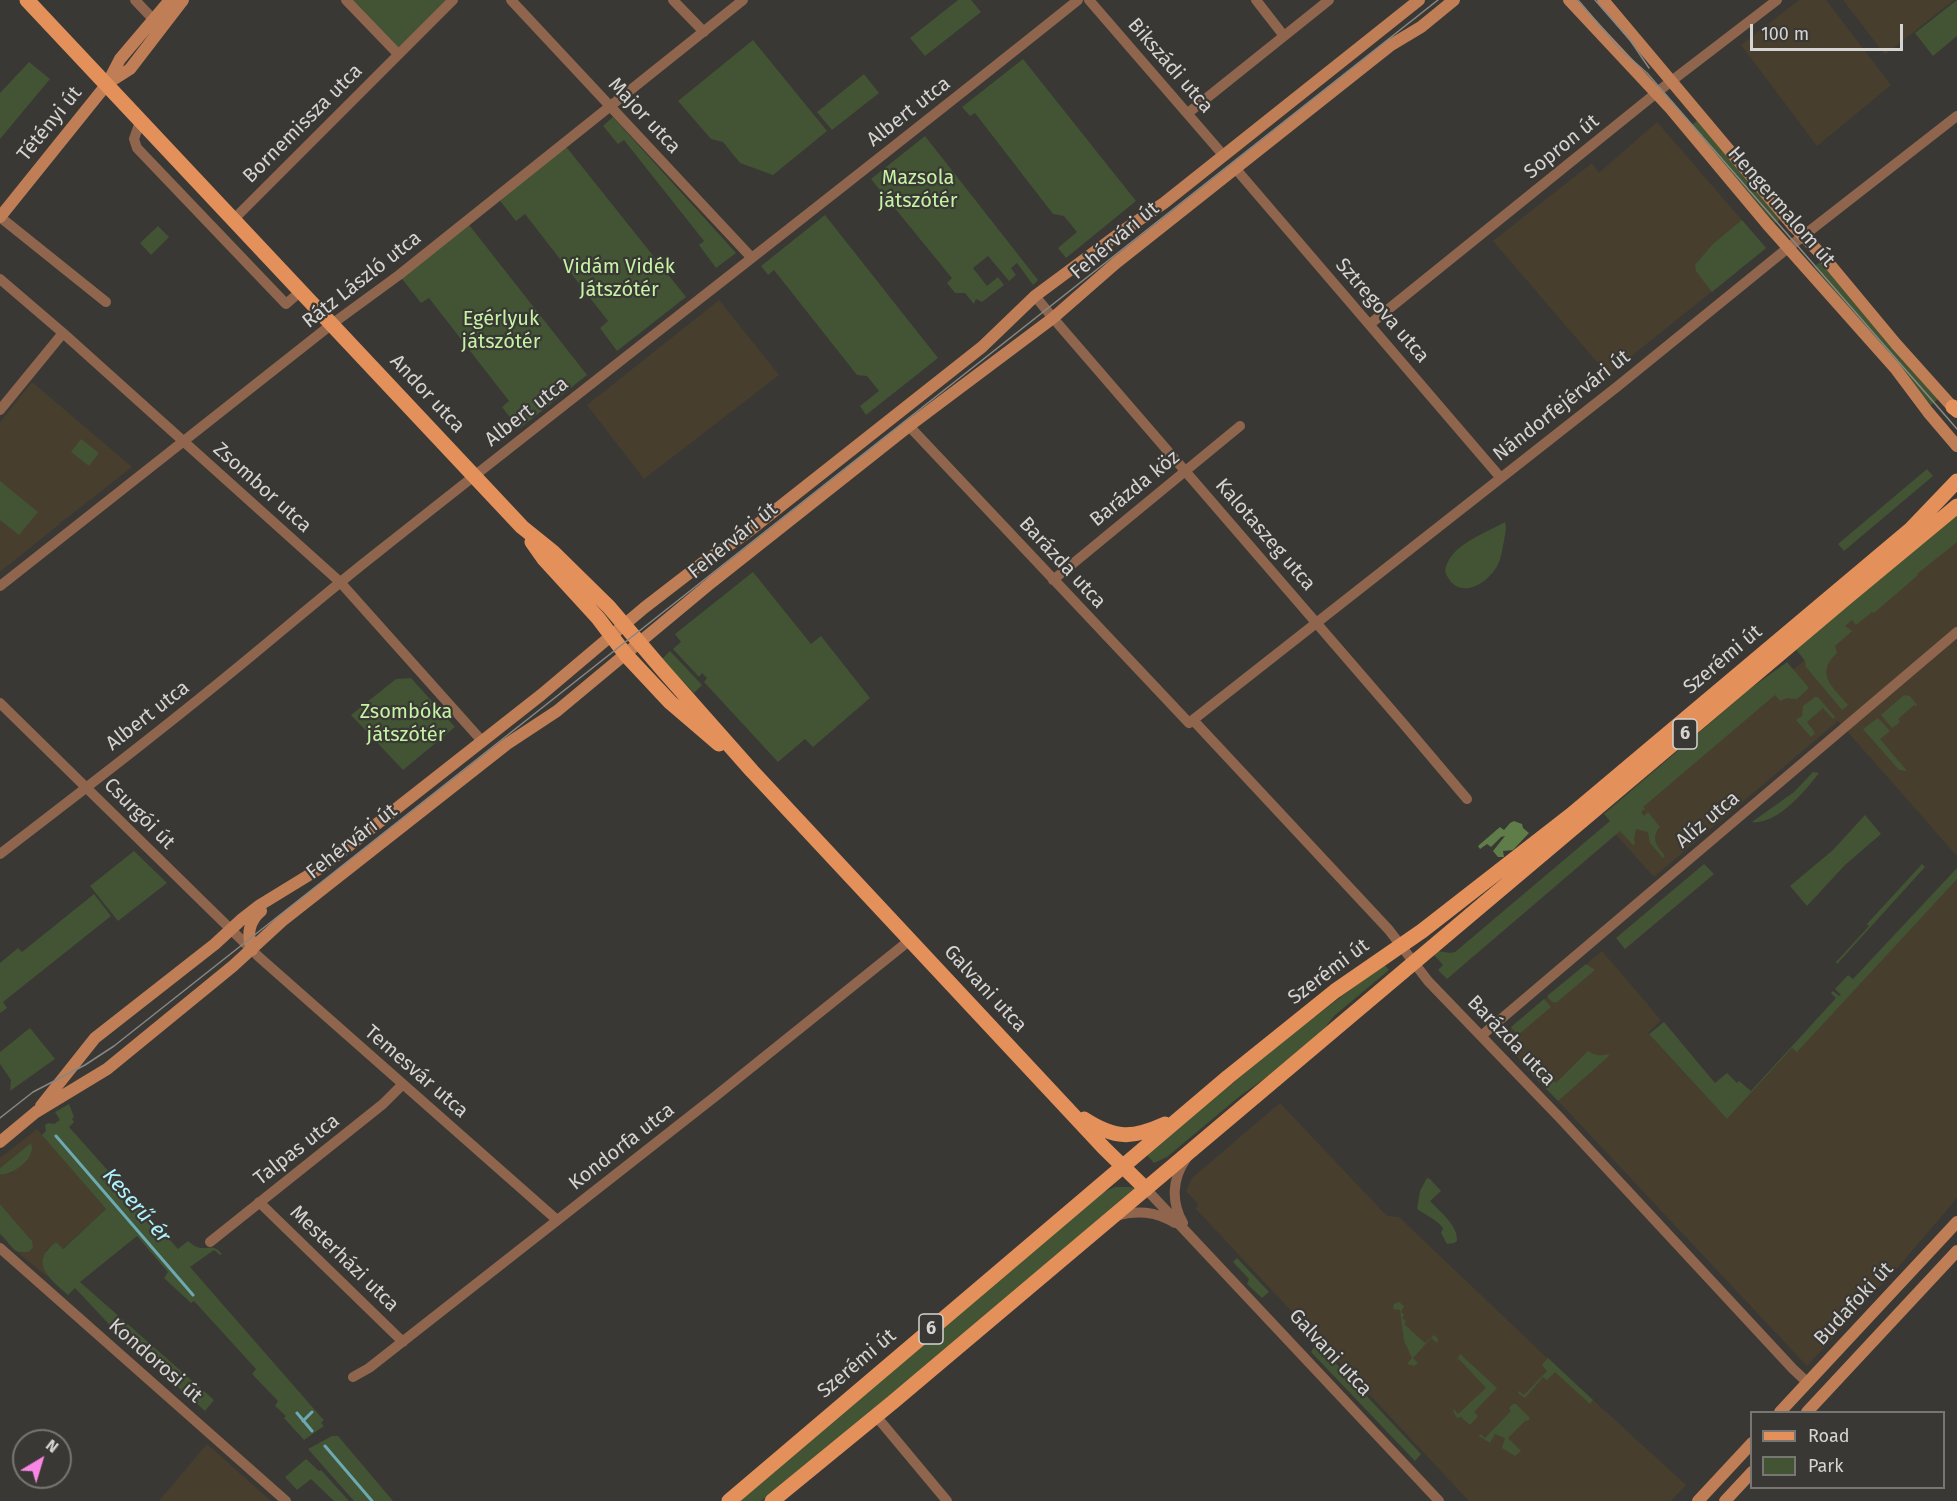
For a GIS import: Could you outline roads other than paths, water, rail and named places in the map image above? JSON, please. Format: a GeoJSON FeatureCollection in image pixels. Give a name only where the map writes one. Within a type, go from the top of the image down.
{"type":"FeatureCollection","features":[{"type":"Feature","properties":{"kind":"main road","name":"Andor utca"},"geometry":{"type":"LineString","coordinates":[[27,0],[522,527],[544,559],[626,655]]}},
{"type":"Feature","properties":{"kind":"main road","name":"Szerémi út"},"geometry":{"type":"LineString","coordinates":[[729,1501],[1124,1168],[1176,1120],[1335,991],[1464,900],[1578,809],[1911,529],[1957,482]]}},
{"type":"Feature","properties":{"kind":"main road","name":"Szerémi út"},"geometry":{"type":"LineString","coordinates":[[772,1501],[1192,1151],[1957,506]]}},
{"type":"Feature","properties":{"kind":"main road","name":"Andor utca"},"geometry":{"type":"LineString","coordinates":[[522,527],[553,552],[604,601],[640,643]]}},
{"type":"Feature","properties":{"kind":"main road","name":"Galvani utca"},"geometry":{"type":"LineString","coordinates":[[640,643],[752,771],[1146,1189]]}},
{"type":"Feature","properties":{"kind":"main road","name":"Galvani utca"},"geometry":{"type":"LineString","coordinates":[[626,655],[670,702],[752,771]]}},
{"type":"Feature","properties":{"kind":"main road"},"geometry":{"type":"LineString","coordinates":[[1068,1108],[1089,1122],[1121,1135],[1143,1134],[1176,1120]]}},
{"type":"Feature","properties":{"kind":"street"},"geometry":{"type":"LineString","coordinates":[[135,0],[153,19]]}},
{"type":"Feature","properties":{"kind":"street","name":"Tétényi út"},"geometry":{"type":"LineString","coordinates":[[0,217],[108,84],[120,59],[170,0]]}},
{"type":"Feature","properties":{"kind":"street","name":"Tétényi út"},"geometry":{"type":"LineString","coordinates":[[108,84],[130,69],[183,0]]}},
{"type":"Feature","properties":{"kind":"street"},"geometry":{"type":"LineString","coordinates":[[346,0],[398,54]]}},
{"type":"Feature","properties":{"kind":"street","name":"Bornemissza utca"},"geometry":{"type":"LineString","coordinates":[[234,219],[453,0]]}},
{"type":"Feature","properties":{"kind":"street","name":"Major utca"},"geometry":{"type":"LineString","coordinates":[[511,0],[751,258]]}},
{"type":"Feature","properties":{"kind":"street"},"geometry":{"type":"LineString","coordinates":[[673,0],[704,32]]}},
{"type":"Feature","properties":{"kind":"street","name":"Rátz László utca"},"geometry":{"type":"LineString","coordinates":[[0,586],[332,324],[399,274],[743,0]]}},
{"type":"Feature","properties":{"kind":"street","name":"Albert utca"},"geometry":{"type":"LineString","coordinates":[[0,854],[87,788],[340,582],[1078,0]]}},
{"type":"Feature","properties":{"kind":"street","name":"Bikszádi utca"},"geometry":{"type":"LineString","coordinates":[[1089,0],[1224,156]]}},
{"type":"Feature","properties":{"kind":"street"},"geometry":{"type":"LineString","coordinates":[[1256,0],[1284,36]]}},
{"type":"Feature","properties":{"kind":"street"},"geometry":{"type":"LineString","coordinates":[[1188,113],[1329,0]]}},
{"type":"Feature","properties":{"kind":"street","name":"Fehérvári út"},"geometry":{"type":"LineString","coordinates":[[36,1112],[94,1038],[216,944],[260,905],[322,867],[540,695],[624,624],[701,564],[744,535],[982,347],[1035,296],[1164,203],[1419,0]]}},
{"type":"Feature","properties":{"kind":"street","name":"Fehérvári út"},"geometry":{"type":"LineString","coordinates":[[0,1142],[36,1112],[107,1069],[252,950],[282,921],[507,744],[557,711],[712,582],[909,426],[1053,318],[1116,263],[1391,45],[1420,27],[1454,0]]}},
{"type":"Feature","properties":{"kind":"street","name":"Hengermalom út"},"geometry":{"type":"LineString","coordinates":[[1569,0],[1657,93],[1895,368],[1957,446]]}},
{"type":"Feature","properties":{"kind":"street","name":"Hengermalom út"},"geometry":{"type":"LineString","coordinates":[[1603,0],[1802,236],[1822,255],[1896,344],[1956,409]]}},
{"type":"Feature","properties":{"kind":"street","name":"Sopron út"},"geometry":{"type":"LineString","coordinates":[[1370,324],[1672,81],[1778,0]]}},
{"type":"Feature","properties":{"kind":"street","name":"Nándorfejérvári út"},"geometry":{"type":"LineString","coordinates":[[1191,722],[1632,375],[1802,236],[1957,116]]}},
{"type":"Feature","properties":{"kind":"street"},"geometry":{"type":"LineString","coordinates":[[141,119],[134,139],[137,148],[286,304],[301,291]]}},
{"type":"Feature","properties":{"kind":"street","name":"Sztregova utca"},"geometry":{"type":"LineString","coordinates":[[1235,168],[1500,477]]}},
{"type":"Feature","properties":{"kind":"street"},"geometry":{"type":"LineString","coordinates":[[0,217],[106,302]]}},
{"type":"Feature","properties":{"kind":"street","name":"Zsombor utca"},"geometry":{"type":"LineString","coordinates":[[0,279],[340,582],[482,741]]}},
{"type":"Feature","properties":{"kind":"street","name":"Kalotaszeg utca"},"geometry":{"type":"LineString","coordinates":[[1035,296],[1467,799]]}},
{"type":"Feature","properties":{"kind":"street"},"geometry":{"type":"LineString","coordinates":[[0,410],[63,333]]}},
{"type":"Feature","properties":{"kind":"street","name":"Barázda utca"},"geometry":{"type":"LineString","coordinates":[[909,426],[1053,580],[1389,930],[1428,981],[1808,1383]]}},
{"type":"Feature","properties":{"kind":"street","name":"Barázda köz"},"geometry":{"type":"LineString","coordinates":[[1053,580],[1240,426]]}},
{"type":"Feature","properties":{"kind":"street","name":"Alíz utca"},"geometry":{"type":"LineString","coordinates":[[1481,1036],[1957,632]]}},
{"type":"Feature","properties":{"kind":"street","name":"Csurgói út"},"geometry":{"type":"LineString","coordinates":[[0,703],[252,950]]}},
{"type":"Feature","properties":{"kind":"street"},"geometry":{"type":"LineString","coordinates":[[252,950],[249,940],[251,922],[287,890]]}},
{"type":"Feature","properties":{"kind":"street","name":"Kondorfa utca"},"geometry":{"type":"LineString","coordinates":[[353,1377],[369,1368],[403,1342],[910,940]]}},
{"type":"Feature","properties":{"kind":"street","name":"Temesvár utca"},"geometry":{"type":"LineString","coordinates":[[252,950],[557,1220]]}},
{"type":"Feature","properties":{"kind":"street","name":"Talpas utca"},"geometry":{"type":"LineString","coordinates":[[210,1242],[383,1104],[403,1084]]}},
{"type":"Feature","properties":{"kind":"street","name":"Galvani utca"},"geometry":{"type":"LineString","coordinates":[[1189,1234],[1179,1215],[1174,1185],[1179,1170],[1192,1151]]}},
{"type":"Feature","properties":{"kind":"street","name":"Galvani utca"},"geometry":{"type":"LineString","coordinates":[[1146,1189],[1439,1501]]}},
{"type":"Feature","properties":{"kind":"street","name":"Mesterházi utca"},"geometry":{"type":"LineString","coordinates":[[259,1202],[403,1342]]}},
{"type":"Feature","properties":{"kind":"street","name":"Galvani utca"},"geometry":{"type":"LineString","coordinates":[[1112,1217],[1140,1212],[1154,1213],[1173,1222],[1189,1234]]}},
{"type":"Feature","properties":{"kind":"street","name":"Budafoki út"},"geometry":{"type":"LineString","coordinates":[[1782,1411],[1957,1222]]}},
{"type":"Feature","properties":{"kind":"street"},"geometry":{"type":"LineString","coordinates":[[1943,1238],[1957,1233]]}},
{"type":"Feature","properties":{"kind":"street","name":"Kondorosi út"},"geometry":{"type":"LineString","coordinates":[[0,1248],[286,1501]]}},
{"type":"Feature","properties":{"kind":"street","name":"Budafoki út"},"geometry":{"type":"LineString","coordinates":[[1809,1411],[1957,1251]]}},
{"type":"Feature","properties":{"kind":"street"},"geometry":{"type":"LineString","coordinates":[[1808,1383],[1822,1396]]}},
{"type":"Feature","properties":{"kind":"street"},"geometry":{"type":"LineString","coordinates":[[876,1416],[947,1501]]}},
{"type":"Feature","properties":{"kind":"street"},"geometry":{"type":"LineString","coordinates":[[1698,1501],[1750,1445]]}},
{"type":"Feature","properties":{"kind":"street"},"geometry":{"type":"LineString","coordinates":[[1725,1501],[1750,1474]]}},
{"type":"Feature","properties":{"kind":"waterway","name":"Keserű-ér"},"geometry":{"type":"LineString","coordinates":[[56,1136],[193,1295]]}},
{"type":"Feature","properties":{"kind":"waterway"},"geometry":{"type":"LineString","coordinates":[[303,1421],[312,1412]]}},
{"type":"Feature","properties":{"kind":"waterway","name":"Keserű-ér"},"geometry":{"type":"LineString","coordinates":[[297,1413],[312,1431]]}},
{"type":"Feature","properties":{"kind":"waterway","name":"Keserű-ér"},"geometry":{"type":"LineString","coordinates":[[325,1446],[372,1501]]}},
{"type":"Feature","properties":{"kind":"tram line"},"geometry":{"type":"LineString","coordinates":[[0,1118],[33,1092],[85,1065],[114,1046],[1438,0]]}},
{"type":"Feature","properties":{"kind":"tram line"},"geometry":{"type":"LineString","coordinates":[[1578,0],[1621,50],[1647,73],[1957,429]]}},
{"type":"Feature","properties":{"kind":"tram line"},"geometry":{"type":"LineString","coordinates":[[1595,0],[1630,40],[1649,68]]}},
{"type":"Feature","properties":{"kind":"park label","name":"Mazsola játszótér"},"geometry":{"type":"Point","coordinates":[918,190]}},
{"type":"Feature","properties":{"kind":"park label","name":"Vidám Vidék Játszótér"},"geometry":{"type":"Point","coordinates":[619,278]}},
{"type":"Feature","properties":{"kind":"park label","name":"Egérlyuk játszótér"},"geometry":{"type":"Point","coordinates":[501,330]}},
{"type":"Feature","properties":{"kind":"park label","name":"Zsombóka játszótér"},"geometry":{"type":"Point","coordinates":[406,724]}}]}
